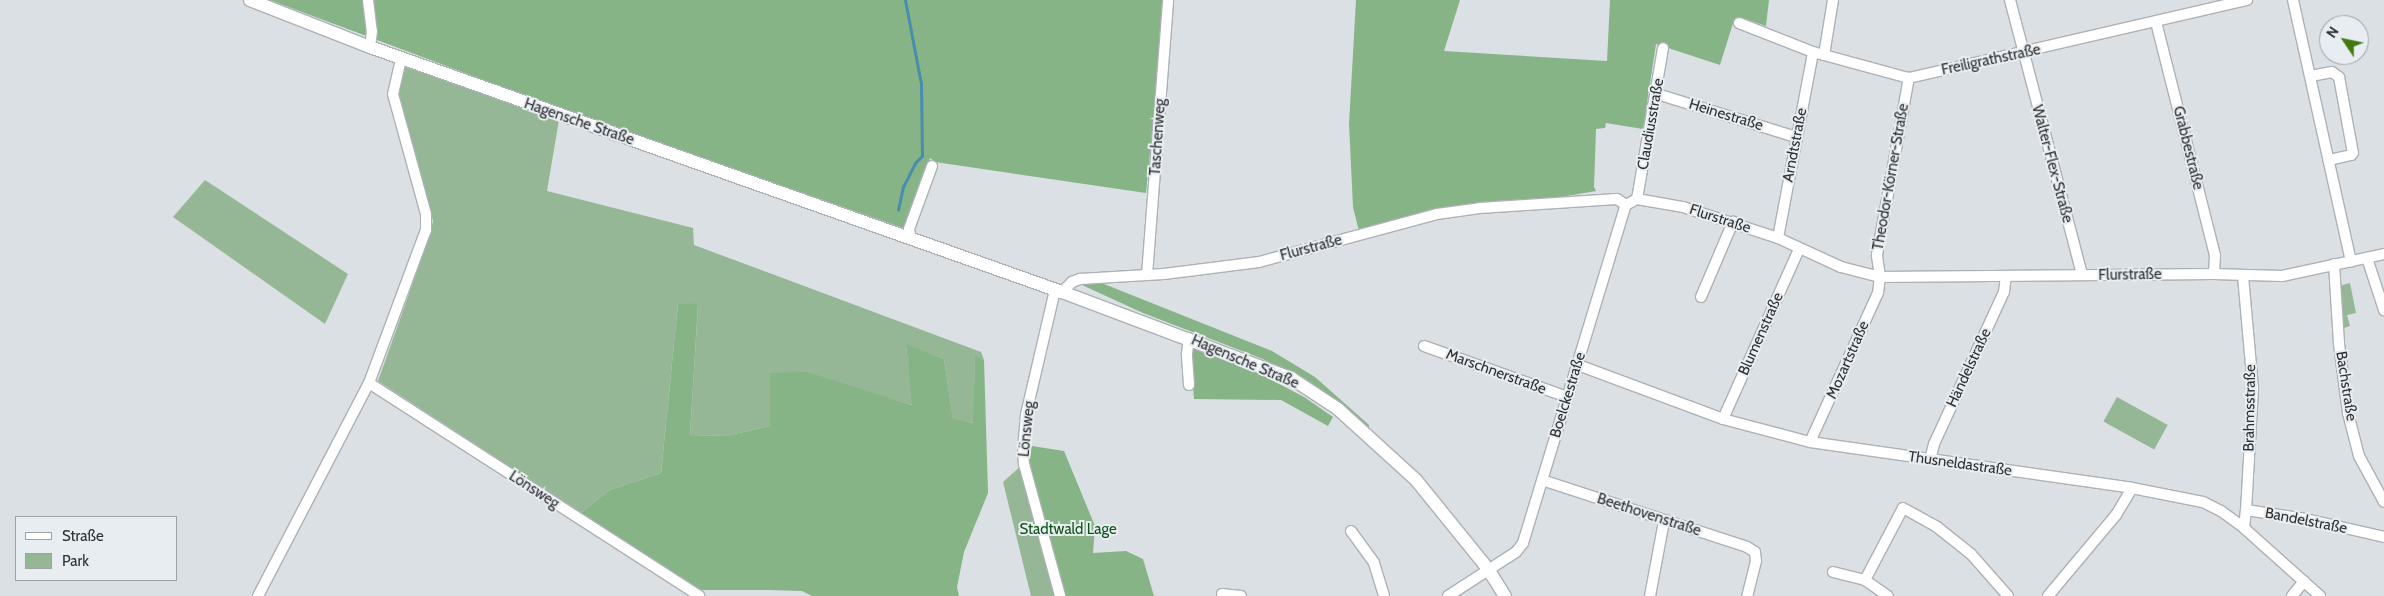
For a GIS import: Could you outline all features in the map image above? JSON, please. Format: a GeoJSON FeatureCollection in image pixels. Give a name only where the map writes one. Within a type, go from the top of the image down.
{"type":"FeatureCollection","features":[{"type":"Feature","properties":{"kind":"street","name":"Hagensche Straße"},"geometry":{"type":"LineString","coordinates":[[250,0],[370,47],[911,238],[1189,338],[1291,378],[1338,409],[1416,480],[1488,569],[1504,596]]}},
{"type":"Feature","properties":{"kind":"street"},"geometry":{"type":"LineString","coordinates":[[368,0],[372,31],[370,47]]}},
{"type":"Feature","properties":{"kind":"street","name":"Taschenweg"},"geometry":{"type":"LineString","coordinates":[[1147,275],[1168,0]]}},
{"type":"Feature","properties":{"kind":"street"},"geometry":{"type":"LineString","coordinates":[[1824,55],[1833,0]]}},
{"type":"Feature","properties":{"kind":"street","name":"Walter-Flex-Straße"},"geometry":{"type":"LineString","coordinates":[[2010,0],[2082,276]]}},
{"type":"Feature","properties":{"kind":"street","name":"Freiligrathstraße"},"geometry":{"type":"LineString","coordinates":[[1739,23],[1813,52],[1909,78],[2247,0]]}},
{"type":"Feature","properties":{"kind":"street"},"geometry":{"type":"LineString","coordinates":[[2293,0],[2351,262]]}},
{"type":"Feature","properties":{"kind":"street","name":"Grabbestraße"},"geometry":{"type":"LineString","coordinates":[[2156,22],[2215,255],[2214,274]]}},
{"type":"Feature","properties":{"kind":"street","name":"Claudiusstraße"},"geometry":{"type":"LineString","coordinates":[[1638,199],[1657,94],[1663,48]]}},
{"type":"Feature","properties":{"kind":"street","name":"Arndtstraße"},"geometry":{"type":"LineString","coordinates":[[1778,238],[1813,52]]}},
{"type":"Feature","properties":{"kind":"street"},"geometry":{"type":"LineString","coordinates":[[258,596],[368,383],[426,230],[426,214],[393,94],[401,58]]}},
{"type":"Feature","properties":{"kind":"street"},"geometry":{"type":"LineString","coordinates":[[2311,76],[2332,72],[2339,77],[2353,153],[2351,156],[2329,160]]}},
{"type":"Feature","properties":{"kind":"street","name":"Theodor-Körner-Straße"},"geometry":{"type":"LineString","coordinates":[[1880,277],[1877,255],[1909,78]]}},
{"type":"Feature","properties":{"kind":"street","name":"Heinestraße"},"geometry":{"type":"LineString","coordinates":[[1657,94],[1796,137]]}},
{"type":"Feature","properties":{"kind":"street"},"geometry":{"type":"LineString","coordinates":[[911,238],[909,230],[932,166]]}},
{"type":"Feature","properties":{"kind":"street","name":"Flurstraße"},"geometry":{"type":"LineString","coordinates":[[1058,291],[1080,279],[1147,275],[1259,262],[1437,214],[1480,208],[1617,199],[1626,205]]}},
{"type":"Feature","properties":{"kind":"street"},"geometry":{"type":"LineString","coordinates":[[1626,205],[1638,199]]}},
{"type":"Feature","properties":{"kind":"street","name":"Flurstraße"},"geometry":{"type":"LineString","coordinates":[[1638,199],[1683,207],[1733,222],[1778,238],[1841,267],[1880,277],[2214,274],[2282,276],[2384,254]]}},
{"type":"Feature","properties":{"kind":"street","name":"Boelckestraße"},"geometry":{"type":"LineString","coordinates":[[1448,596],[1520,548],[1626,205]]}},
{"type":"Feature","properties":{"kind":"street"},"geometry":{"type":"LineString","coordinates":[[1701,297],[1733,222]]}},
{"type":"Feature","properties":{"kind":"street","name":"Blumenstraße"},"geometry":{"type":"LineString","coordinates":[[1723,420],[1799,249]]}},
{"type":"Feature","properties":{"kind":"street"},"geometry":{"type":"LineString","coordinates":[[2367,258],[2384,310]]}},
{"type":"Feature","properties":{"kind":"street","name":"Bachstraße"},"geometry":{"type":"LineString","coordinates":[[2334,264],[2339,344],[2348,413],[2359,456],[2384,502]]}},
{"type":"Feature","properties":{"kind":"street","name":"Händelstraße"},"geometry":{"type":"LineString","coordinates":[[1930,460],[1934,444],[2004,292],[2006,276]]}},
{"type":"Feature","properties":{"kind":"street","name":"Brahmsstraße"},"geometry":{"type":"LineString","coordinates":[[2243,276],[2253,389],[2246,510]]}},
{"type":"Feature","properties":{"kind":"street","name":"Mozartstraße"},"geometry":{"type":"LineString","coordinates":[[1810,442],[1878,293],[1880,277]]}},
{"type":"Feature","properties":{"kind":"street","name":"Lönsweg"},"geometry":{"type":"LineString","coordinates":[[1058,291],[1026,415],[1023,447],[1024,464],[1060,596]]}},
{"type":"Feature","properties":{"kind":"street"},"geometry":{"type":"LineString","coordinates":[[1189,338],[1187,353],[1189,385]]}},
{"type":"Feature","properties":{"kind":"street","name":"Marschnerstraße"},"geometry":{"type":"LineString","coordinates":[[1424,346],[1567,397]]}},
{"type":"Feature","properties":{"kind":"street","name":"Thusneldastraße"},"geometry":{"type":"LineString","coordinates":[[1578,365],[1723,420],[1810,442],[2132,488],[2203,502],[2221,511],[2244,528],[2320,596]]}},
{"type":"Feature","properties":{"kind":"street","name":"Lönsweg"},"geometry":{"type":"LineString","coordinates":[[368,383],[699,596]]}},
{"type":"Feature","properties":{"kind":"street","name":"Beethovenstraße"},"geometry":{"type":"LineString","coordinates":[[1542,480],[1664,521],[1747,546],[1755,552],[1756,561],[1747,596]]}},
{"type":"Feature","properties":{"kind":"street"},"geometry":{"type":"LineString","coordinates":[[2048,596],[2116,515],[2132,488]]}},
{"type":"Feature","properties":{"kind":"street"},"geometry":{"type":"LineString","coordinates":[[1865,580],[1904,508],[1937,527],[1971,554],[2008,596]]}},
{"type":"Feature","properties":{"kind":"street","name":"Bandelstraße"},"geometry":{"type":"LineString","coordinates":[[2244,528],[2246,510],[2306,520],[2384,537]]}},
{"type":"Feature","properties":{"kind":"street"},"geometry":{"type":"LineString","coordinates":[[1650,596],[1664,521]]}},
{"type":"Feature","properties":{"kind":"street"},"geometry":{"type":"LineString","coordinates":[[1351,531],[1374,563],[1384,596]]}},
{"type":"Feature","properties":{"kind":"street"},"geometry":{"type":"LineString","coordinates":[[1833,572],[1865,580],[1888,596]]}},
{"type":"Feature","properties":{"kind":"street"},"geometry":{"type":"LineString","coordinates":[[2292,596],[2304,581]]}},
{"type":"Feature","properties":{"kind":"street"},"geometry":{"type":"LineString","coordinates":[[1222,594],[1241,596]]}},
{"type":"Feature","properties":{"kind":"green space"},"geometry":{"type":"Polygon","coordinates":[[[270,0],[1165,0],[1146,193],[935,162],[930,158],[909,230],[516,92],[270,0]]]}},
{"type":"Feature","properties":{"kind":"green space"},"geometry":{"type":"Polygon","coordinates":[[[1356,0],[1460,0],[1444,51],[1607,61],[1610,0],[1769,0],[1766,26],[1742,18],[1734,20],[1720,65],[1656,44],[1643,129],[1606,123],[1605,128],[1596,129],[1594,187],[1596,191],[1359,231],[1353,207],[1349,124],[1356,0]]]}},
{"type":"Feature","properties":{"kind":"green space"},"geometry":{"type":"Polygon","coordinates":[[[405,67],[559,120],[547,191],[693,228],[694,245],[981,352],[984,360],[975,357],[974,423],[953,420],[944,359],[906,345],[913,405],[870,393],[770,373],[770,426],[726,436],[690,435],[698,305],[678,303],[661,473],[609,490],[581,513],[378,381],[430,235],[433,221],[398,95],[405,67]]]}},
{"type":"Feature","properties":{"kind":"green space"},"geometry":{"type":"Polygon","coordinates":[[[205,180],[348,274],[325,324],[173,217],[205,180]]]}},
{"type":"Feature","properties":{"kind":"green space"},"geometry":{"type":"Polygon","coordinates":[[[1099,282],[1272,351],[1315,377],[1369,427],[1330,397],[1263,359],[1143,313],[1082,285],[1099,282]]]}},
{"type":"Feature","properties":{"kind":"green space"},"geometry":{"type":"Polygon","coordinates":[[[2350,283],[2356,313],[2347,315],[2350,326],[2344,328],[2343,320],[2340,319],[2339,286],[2350,283]]]}},
{"type":"Feature","properties":{"kind":"green space"},"geometry":{"type":"Polygon","coordinates":[[[678,303],[698,304],[690,435],[726,436],[770,426],[770,373],[807,372],[912,405],[906,344],[944,359],[953,419],[973,423],[975,356],[984,360],[988,493],[964,552],[957,587],[959,596],[812,596],[802,591],[699,590],[581,513],[609,490],[661,473],[678,303]]]}},
{"type":"Feature","properties":{"kind":"green space"},"geometry":{"type":"Polygon","coordinates":[[[1190,347],[1254,371],[1304,397],[1333,417],[1328,426],[1281,400],[1194,399],[1190,347]]]}},
{"type":"Feature","properties":{"kind":"green space"},"geometry":{"type":"Polygon","coordinates":[[[2117,397],[2168,425],[2154,450],[2103,421],[2117,397]]]}},
{"type":"Feature","properties":{"kind":"green space","name":"Stadtwald Lage"},"geometry":{"type":"Polygon","coordinates":[[[1032,446],[1064,451],[1095,526],[1093,553],[1126,551],[1143,559],[1154,596],[1062,596],[1022,465],[1032,446]]]}},
{"type":"Feature","properties":{"kind":"green space"},"geometry":{"type":"Polygon","coordinates":[[[1022,465],[1062,596],[1031,596],[1003,482],[1022,465]]]}},
{"type":"Feature","properties":{"kind":"waterway"},"geometry":{"type":"LineString","coordinates":[[898,210],[903,187],[915,163],[922,156],[921,84],[905,0]]}}]}
